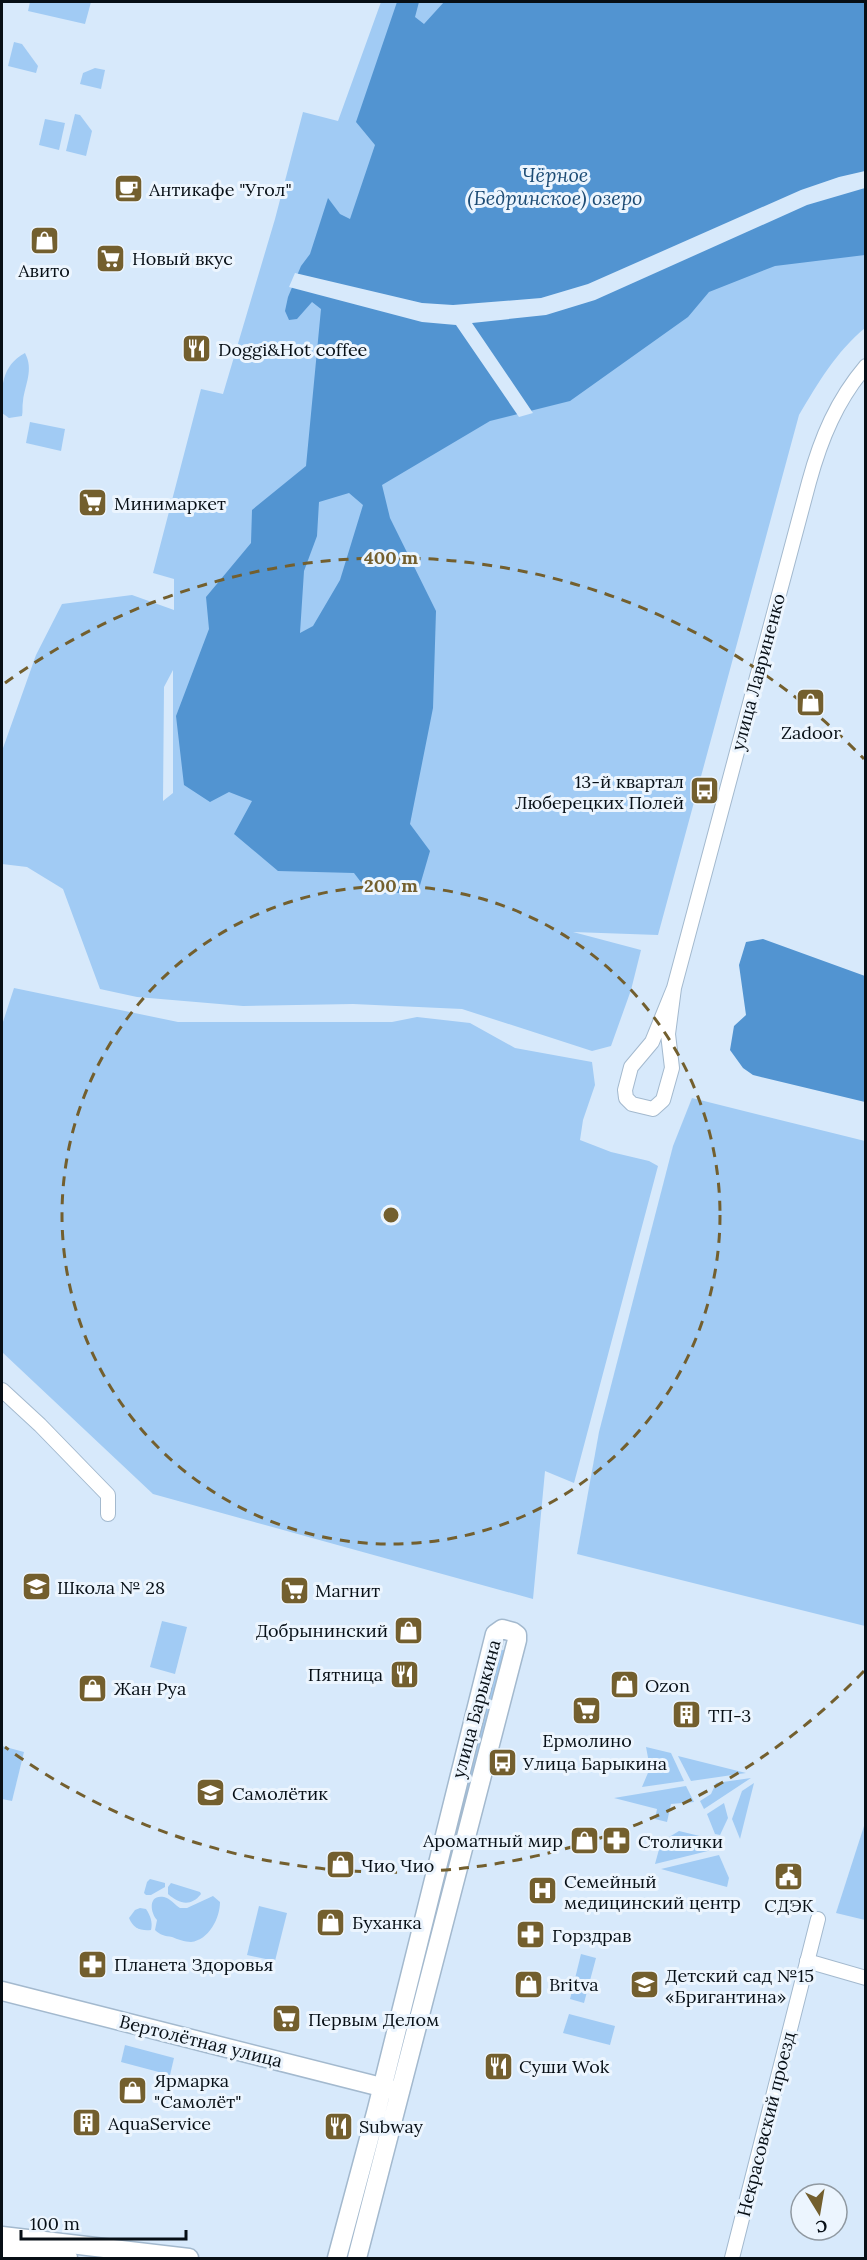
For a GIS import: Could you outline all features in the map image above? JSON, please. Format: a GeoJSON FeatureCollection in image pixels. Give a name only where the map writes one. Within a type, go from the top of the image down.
{"type":"FeatureCollection","features":[{"type":"Feature","properties":{"kind":"street","name":"улица Лавриненко"},"geometry":{"type":"LineString","coordinates":[[674,988],[813,469],[829,421],[846,390],[866,366]]}},
{"type":"Feature","properties":{"kind":"street"},"geometry":{"type":"LineString","coordinates":[[674,988],[668,1034],[673,1065],[663,1100],[653,1109],[632,1104],[626,1098],[625,1090],[632,1067],[652,1042],[674,988]]}},
{"type":"Feature","properties":{"kind":"street"},"geometry":{"type":"LineString","coordinates":[[2,1390],[40,1425],[108,1495],[108,1514]]}},
{"type":"Feature","properties":{"kind":"street","name":"улица Барыкина"},"geometry":{"type":"LineString","coordinates":[[337,2259],[495,1634],[502,1629],[513,1632],[517,1640],[357,2259]]}},
{"type":"Feature","properties":{"kind":"street","name":"Некрасовский проезд"},"geometry":{"type":"LineString","coordinates":[[732,2259],[818,1919]]}},
{"type":"Feature","properties":{"kind":"street"},"geometry":{"type":"LineString","coordinates":[[807,1961],[866,1978]]}},
{"type":"Feature","properties":{"kind":"street","name":"Вертолётная улица"},"geometry":{"type":"LineString","coordinates":[[2,1991],[401,2092]]}},
{"type":"Feature","properties":{"kind":"street"},"geometry":{"type":"LineString","coordinates":[[2,2236],[189,2259]]}},
{"type":"Feature","properties":{"kind":"street"},"geometry":{"type":"LineString","coordinates":[[2,2251],[68,2259]]}},
{"type":"Feature","properties":{"kind":"shaded area"},"geometry":{"type":"Polygon","coordinates":[[[30,2],[91,2],[85,24],[28,11],[30,2]]]}},
{"type":"Feature","properties":{"kind":"shaded area"},"geometry":{"type":"Polygon","coordinates":[[[381,2],[865,2],[865,328],[836,358],[799,415],[658,935],[573,932],[641,950],[631,990],[611,1046],[592,1051],[462,1009],[353,1004],[243,1006],[137,997],[100,989],[63,889],[27,867],[2,864],[2,751],[36,655],[62,604],[132,595],[174,610],[174,579],[153,573],[201,389],[223,394],[275,219],[303,112],[338,121],[381,2]],[[173,670],[164,687],[163,801],[173,793],[173,670]]]}},
{"type":"Feature","properties":{"kind":"shaded area"},"geometry":{"type":"Polygon","coordinates":[[[14,42],[22,44],[38,66],[36,73],[8,66],[14,42]]]}},
{"type":"Feature","properties":{"kind":"shaded area"},"geometry":{"type":"Polygon","coordinates":[[[95,68],[105,70],[101,89],[80,84],[83,73],[95,68]]]}},
{"type":"Feature","properties":{"kind":"shaded area"},"geometry":{"type":"Polygon","coordinates":[[[75,114],[80,115],[92,131],[86,156],[66,151],[75,114]]]}},
{"type":"Feature","properties":{"kind":"shaded area"},"geometry":{"type":"Polygon","coordinates":[[[45,119],[65,123],[59,150],[39,145],[45,119]]]}},
{"type":"Feature","properties":{"kind":"shaded area"},"geometry":{"type":"Polygon","coordinates":[[[25,353],[29,371],[22,416],[9,418],[2,413],[4,378],[11,364],[25,353]]]}},
{"type":"Feature","properties":{"kind":"shaded area"},"geometry":{"type":"Polygon","coordinates":[[[30,422],[65,429],[61,451],[26,443],[30,422]]]}},
{"type":"Feature","properties":{"kind":"shaded area"},"geometry":{"type":"Polygon","coordinates":[[[14,988],[178,1022],[392,1022],[417,1017],[470,1023],[515,1048],[592,1062],[595,1085],[583,1120],[580,1140],[611,1152],[649,1161],[658,1166],[574,1483],[545,1471],[533,1599],[153,1494],[2,1352],[2,1025],[14,988]]]}},
{"type":"Feature","properties":{"kind":"shaded area"},"geometry":{"type":"Polygon","coordinates":[[[692,1098],[865,1141],[865,1626],[577,1554],[599,1432],[673,1146],[692,1098]]]}},
{"type":"Feature","properties":{"kind":"shaded area"},"geometry":{"type":"Polygon","coordinates":[[[162,1621],[187,1627],[175,1674],[150,1667],[162,1621]]]}},
{"type":"Feature","properties":{"kind":"shaded area"},"geometry":{"type":"Polygon","coordinates":[[[499,1649],[506,1651],[397,2069],[392,2067],[499,1649]]]}},
{"type":"Feature","properties":{"kind":"shaded area"},"geometry":{"type":"Polygon","coordinates":[[[2,1746],[24,1752],[12,1801],[2,1799],[2,1746]]]}},
{"type":"Feature","properties":{"kind":"shaded area"},"geometry":{"type":"Polygon","coordinates":[[[646,1747],[671,1753],[684,1781],[642,1787],[650,1768],[646,1747]]]}},
{"type":"Feature","properties":{"kind":"shaded area"},"geometry":{"type":"Polygon","coordinates":[[[678,1756],[746,1773],[691,1781],[678,1756]]]}},
{"type":"Feature","properties":{"kind":"shaded area"},"geometry":{"type":"Polygon","coordinates":[[[751,1778],[704,1809],[700,1801],[711,1794],[716,1783],[751,1778]]]}},
{"type":"Feature","properties":{"kind":"shaded area"},"geometry":{"type":"Polygon","coordinates":[[[754,1783],[740,1839],[732,1819],[742,1791],[754,1783]]]}},
{"type":"Feature","properties":{"kind":"shaded area"},"geometry":{"type":"Polygon","coordinates":[[[686,1786],[694,1802],[671,1804],[667,1822],[655,1819],[657,1809],[614,1798],[686,1786]]]}},
{"type":"Feature","properties":{"kind":"shaded area"},"geometry":{"type":"Polygon","coordinates":[[[724,1803],[728,1818],[720,1835],[715,1834],[707,1814],[724,1803]]]}},
{"type":"Feature","properties":{"kind":"shaded area"},"geometry":{"type":"Polygon","coordinates":[[[865,1823],[865,1920],[836,1913],[865,1823]]]}},
{"type":"Feature","properties":{"kind":"shaded area"},"geometry":{"type":"Polygon","coordinates":[[[679,1831],[712,1839],[716,1849],[655,1864],[661,1842],[679,1831]]]}},
{"type":"Feature","properties":{"kind":"shaded area"},"geometry":{"type":"Polygon","coordinates":[[[719,1855],[729,1878],[727,1887],[661,1869],[719,1855]]]}},
{"type":"Feature","properties":{"kind":"shaded area"},"geometry":{"type":"Polygon","coordinates":[[[150,1879],[165,1883],[165,1887],[151,1895],[146,1895],[144,1893],[150,1879]]]}},
{"type":"Feature","properties":{"kind":"shaded area"},"geometry":{"type":"Polygon","coordinates":[[[171,1883],[201,1894],[193,1901],[181,1902],[168,1894],[168,1887],[171,1883]]]}},
{"type":"Feature","properties":{"kind":"shaded area"},"geometry":{"type":"Polygon","coordinates":[[[213,1896],[220,1902],[218,1915],[208,1933],[203,1937],[189,1942],[163,1935],[155,1930],[157,1920],[152,1904],[155,1898],[166,1898],[180,1908],[187,1908],[213,1896]]]}},
{"type":"Feature","properties":{"kind":"shaded area"},"geometry":{"type":"Polygon","coordinates":[[[259,1906],[287,1913],[275,1961],[247,1955],[259,1906]]]}},
{"type":"Feature","properties":{"kind":"shaded area"},"geometry":{"type":"Polygon","coordinates":[[[146,1909],[149,1914],[151,1930],[137,1928],[129,1918],[135,1910],[146,1909]]]}},
{"type":"Feature","properties":{"kind":"shaded area"},"geometry":{"type":"Polygon","coordinates":[[[581,1954],[596,1958],[584,2003],[570,1999],[581,1954]]]}},
{"type":"Feature","properties":{"kind":"shaded area"},"geometry":{"type":"Polygon","coordinates":[[[569,2014],[615,2026],[610,2045],[563,2033],[569,2014]]]}},
{"type":"Feature","properties":{"kind":"shaded area"},"geometry":{"type":"Polygon","coordinates":[[[125,2045],[174,2058],[170,2075],[121,2062],[125,2045]]]}},
{"type":"Feature","properties":{"kind":"water","name":"Чёрное (Бедринское) озеро"},"geometry":{"type":"Polygon","coordinates":[[[397,2],[419,2],[415,17],[424,24],[444,2],[865,2],[865,255],[775,266],[709,292],[688,317],[570,401],[490,421],[382,485],[390,518],[436,611],[433,708],[410,824],[430,851],[418,892],[370,894],[354,873],[278,871],[234,834],[252,801],[229,792],[210,802],[184,785],[176,716],[209,629],[206,597],[251,543],[252,510],[306,466],[321,309],[312,302],[297,319],[289,320],[285,311],[288,297],[301,266],[310,254],[328,198],[340,214],[350,219],[375,145],[356,122],[397,2]],[[349,493],[319,502],[317,536],[304,571],[300,633],[313,626],[340,580],[363,505],[349,493]]]}},
{"type":"Feature","properties":{"kind":"water"},"geometry":{"type":"Polygon","coordinates":[[[763,939],[865,976],[865,1102],[753,1075],[743,1068],[730,1050],[734,1026],[746,1015],[739,965],[746,942],[763,939]]]}},
{"type":"Feature","properties":{"kind":"pier"},"geometry":{"type":"Polygon","coordinates":[[[865,171],[865,188],[807,205],[595,300],[546,315],[472,323],[533,413],[519,417],[456,325],[422,322],[289,287],[295,273],[422,303],[453,305],[541,298],[588,284],[801,190],[865,171]]]}},
{"type":"Feature","properties":{"kind":"place","name":"Антикафе \"Угол\""},"geometry":{"type":"Point","coordinates":[128,189]}},
{"type":"Feature","properties":{"kind":"place","name":"Авито"},"geometry":{"type":"Point","coordinates":[44,241]}},
{"type":"Feature","properties":{"kind":"place","name":"Новый вкус"},"geometry":{"type":"Point","coordinates":[111,258]}},
{"type":"Feature","properties":{"kind":"place","name":"Doggi&Hot coffee"},"geometry":{"type":"Point","coordinates":[197,349]}},
{"type":"Feature","properties":{"kind":"place","name":"Минимаркет"},"geometry":{"type":"Point","coordinates":[93,503]}},
{"type":"Feature","properties":{"kind":"place","name":"Zadoor"},"geometry":{"type":"Point","coordinates":[811,703]}},
{"type":"Feature","properties":{"kind":"place","name":"13-й квартал Люберецких Полей"},"geometry":{"type":"Point","coordinates":[705,791]}},
{"type":"Feature","properties":{"kind":"place","name":"Школа № 28"},"geometry":{"type":"Point","coordinates":[36,1587]}},
{"type":"Feature","properties":{"kind":"place","name":"Магнит"},"geometry":{"type":"Point","coordinates":[294,1590]}},
{"type":"Feature","properties":{"kind":"place","name":"Добрынинский"},"geometry":{"type":"Point","coordinates":[409,1630]}},
{"type":"Feature","properties":{"kind":"place","name":"Пятница"},"geometry":{"type":"Point","coordinates":[404,1674]}},
{"type":"Feature","properties":{"kind":"place","name":"Ozon"},"geometry":{"type":"Point","coordinates":[624,1685]}},
{"type":"Feature","properties":{"kind":"place","name":"Жан Руа"},"geometry":{"type":"Point","coordinates":[93,1688]}},
{"type":"Feature","properties":{"kind":"place","name":"Ермолино"},"geometry":{"type":"Point","coordinates":[587,1711]}},
{"type":"Feature","properties":{"kind":"place","name":"ТП-3"},"geometry":{"type":"Point","coordinates":[687,1715]}},
{"type":"Feature","properties":{"kind":"place","name":"Улица Барыкина"},"geometry":{"type":"Point","coordinates":[502,1763]}},
{"type":"Feature","properties":{"kind":"place","name":"Самолётик"},"geometry":{"type":"Point","coordinates":[211,1793]}},
{"type":"Feature","properties":{"kind":"place","name":"Ароматный мир"},"geometry":{"type":"Point","coordinates":[584,1840]}},
{"type":"Feature","properties":{"kind":"place","name":"Столички"},"geometry":{"type":"Point","coordinates":[617,1841]}},
{"type":"Feature","properties":{"kind":"place","name":"Чио Чио"},"geometry":{"type":"Point","coordinates":[340,1865]}},
{"type":"Feature","properties":{"kind":"place","name":"СДЭК"},"geometry":{"type":"Point","coordinates":[789,1876]}},
{"type":"Feature","properties":{"kind":"place","name":"Семейный медицинский центр"},"geometry":{"type":"Point","coordinates":[543,1891]}},
{"type":"Feature","properties":{"kind":"place","name":"Буханка"},"geometry":{"type":"Point","coordinates":[331,1922]}},
{"type":"Feature","properties":{"kind":"place","name":"Горздрав"},"geometry":{"type":"Point","coordinates":[531,1935]}},
{"type":"Feature","properties":{"kind":"place","name":"Планета Здоровья"},"geometry":{"type":"Point","coordinates":[93,1964]}},
{"type":"Feature","properties":{"kind":"place","name":"Britva"},"geometry":{"type":"Point","coordinates":[528,1984]}},
{"type":"Feature","properties":{"kind":"place","name":"Детский сад №15 «Бригантина»"},"geometry":{"type":"Point","coordinates":[644,1985]}},
{"type":"Feature","properties":{"kind":"place","name":"Первым Делом"},"geometry":{"type":"Point","coordinates":[287,2019]}},
{"type":"Feature","properties":{"kind":"place","name":"Суши Wok"},"geometry":{"type":"Point","coordinates":[498,2066]}},
{"type":"Feature","properties":{"kind":"place","name":"Ярмарка \"Самолёт\""},"geometry":{"type":"Point","coordinates":[133,2090]}},
{"type":"Feature","properties":{"kind":"place","name":"AquaService"},"geometry":{"type":"Point","coordinates":[87,2123]}},
{"type":"Feature","properties":{"kind":"place","name":"Subway"},"geometry":{"type":"Point","coordinates":[338,2126]}}]}
